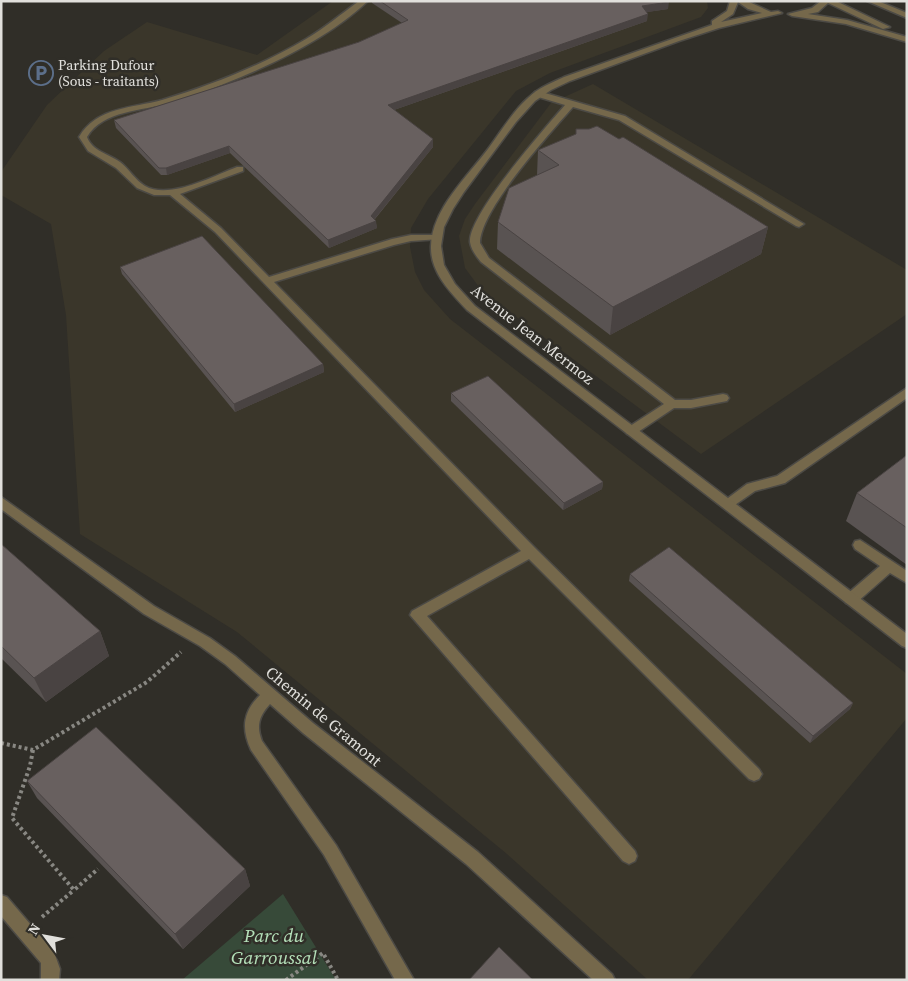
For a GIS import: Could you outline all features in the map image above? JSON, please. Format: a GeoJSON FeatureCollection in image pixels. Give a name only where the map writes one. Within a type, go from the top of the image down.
{"type":"FeatureCollection","features":[{"type":"Feature","properties":{"kind":"street"},"geometry":{"type":"LineString","coordinates":[[240,169],[173,193],[160,194],[141,188],[121,166],[86,144],[83,137],[86,131],[102,118],[166,101],[249,69],[308,40],[364,1]]}},
{"type":"Feature","properties":{"kind":"street","name":"Avenue Jean Mermoz"},"geometry":{"type":"LineString","coordinates":[[685,36],[726,16],[734,1]]}},
{"type":"Feature","properties":{"kind":"street"},"geometry":{"type":"LineString","coordinates":[[741,1],[757,9],[847,22],[907,40]]}},
{"type":"Feature","properties":{"kind":"street"},"geometry":{"type":"LineString","coordinates":[[792,14],[815,10],[828,1],[907,36]]}},
{"type":"Feature","properties":{"kind":"street"},"geometry":{"type":"LineString","coordinates":[[871,1],[907,16]]}},
{"type":"Feature","properties":{"kind":"street","name":"Avenue Jean Mermoz"},"geometry":{"type":"LineString","coordinates":[[778,13],[744,18],[685,36],[563,81],[538,94],[521,112],[448,207],[438,225],[436,254],[449,284],[462,300],[907,642]]}},
{"type":"Feature","properties":{"kind":"street"},"geometry":{"type":"LineString","coordinates":[[538,94],[622,118],[799,224]]}},
{"type":"Feature","properties":{"kind":"street"},"geometry":{"type":"LineString","coordinates":[[571,104],[540,139],[480,222],[476,234],[476,246],[485,260],[672,404]]}},
{"type":"Feature","properties":{"kind":"street"},"geometry":{"type":"LineString","coordinates":[[173,193],[218,230],[530,552],[754,774]]}},
{"type":"Feature","properties":{"kind":"street"},"geometry":{"type":"LineString","coordinates":[[267,281],[392,242],[411,238],[436,237]]}},
{"type":"Feature","properties":{"kind":"street"},"geometry":{"type":"LineString","coordinates":[[728,504],[751,487],[781,480],[907,392]]}},
{"type":"Feature","properties":{"kind":"street"},"geometry":{"type":"LineString","coordinates":[[631,431],[672,404],[691,404],[724,398]]}},
{"type":"Feature","properties":{"kind":"street","name":"Chemin de Gramont"},"geometry":{"type":"LineString","coordinates":[[1,502],[149,610],[196,637],[230,660],[308,728],[472,858],[606,980]]}},
{"type":"Feature","properties":{"kind":"street"},"geometry":{"type":"LineString","coordinates":[[860,545],[907,578]]}},
{"type":"Feature","properties":{"kind":"street"},"geometry":{"type":"LineString","coordinates":[[530,552],[417,615],[629,856]]}},
{"type":"Feature","properties":{"kind":"street"},"geometry":{"type":"LineString","coordinates":[[851,599],[889,566]]}},
{"type":"Feature","properties":{"kind":"street"},"geometry":{"type":"LineString","coordinates":[[270,695],[258,706],[252,717],[253,738],[330,850],[405,980]]}},
{"type":"Feature","properties":{"kind":"street"},"geometry":{"type":"LineString","coordinates":[[1,902],[48,958],[51,969],[50,980]]}},
{"type":"Feature","properties":{"kind":"path"},"geometry":{"type":"LineString","coordinates":[[1,743],[33,750],[147,682],[164,669],[196,637]]}},
{"type":"Feature","properties":{"kind":"path"},"geometry":{"type":"LineString","coordinates":[[33,750],[30,766],[12,818],[74,890]]}},
{"type":"Feature","properties":{"kind":"path"},"geometry":{"type":"LineString","coordinates":[[26,931],[98,869]]}},
{"type":"Feature","properties":{"kind":"path"},"geometry":{"type":"LineString","coordinates":[[286,980],[323,953],[338,980]]}},
{"type":"Feature","properties":{"kind":"shaded area"},"geometry":{"type":"Polygon","coordinates":[[[333,1],[707,1],[708,8],[701,17],[550,73],[516,91],[428,199],[411,228],[410,247],[415,272],[424,290],[450,319],[907,674],[907,718],[688,980],[648,980],[507,854],[237,632],[80,534],[66,315],[51,224],[1,195],[1,172],[47,105],[104,51],[147,22],[257,55],[333,1]]]}},
{"type":"Feature","properties":{"kind":"shaded area"},"geometry":{"type":"Polygon","coordinates":[[[593,84],[907,270],[907,314],[701,454],[499,304],[479,287],[465,268],[459,236],[465,219],[475,204],[551,103],[593,84]]]}},
{"type":"Feature","properties":{"kind":"green space","name":"Parc du Garroussal"},"geometry":{"type":"Polygon","coordinates":[[[283,894],[336,980],[182,980],[283,894]]]}},
{"type":"Feature","properties":{"kind":"building"},"geometry":{"type":"Polygon","coordinates":[[[380,1],[669,2],[642,6],[648,14],[388,105],[433,139],[371,216],[376,221],[328,240],[229,146],[166,168],[159,168],[114,120],[359,42],[408,20],[380,1]]]}},
{"type":"Feature","properties":{"kind":"building"},"geometry":{"type":"Polygon","coordinates":[[[597,126],[619,139],[623,137],[768,227],[613,307],[498,222],[509,188],[559,165],[538,150],[576,134],[576,129],[589,129],[597,126]]]}},
{"type":"Feature","properties":{"kind":"building"},"geometry":{"type":"Polygon","coordinates":[[[202,236],[323,364],[234,404],[120,267],[202,236]]]}},
{"type":"Feature","properties":{"kind":"building"},"geometry":{"type":"Polygon","coordinates":[[[488,376],[603,482],[564,503],[451,393],[488,376]]]}},
{"type":"Feature","properties":{"kind":"building"},"geometry":{"type":"Polygon","coordinates":[[[907,455],[907,528],[857,493],[907,455]]]}},
{"type":"Feature","properties":{"kind":"building"},"geometry":{"type":"Polygon","coordinates":[[[1,544],[100,631],[34,678],[1,646],[1,544]]]}},
{"type":"Feature","properties":{"kind":"building"},"geometry":{"type":"Polygon","coordinates":[[[669,547],[853,703],[813,736],[630,574],[669,547]]]}},
{"type":"Feature","properties":{"kind":"building"},"geometry":{"type":"Polygon","coordinates":[[[96,727],[245,869],[175,934],[27,781],[96,727]]]}},
{"type":"Feature","properties":{"kind":"building"},"geometry":{"type":"Polygon","coordinates":[[[499,947],[533,980],[469,980],[499,947]]]}},
{"type":"Feature","properties":{"kind":"place","name":"Parking Dufour (Sous - traitants)"},"geometry":{"type":"Point","coordinates":[41,73]}}]}
